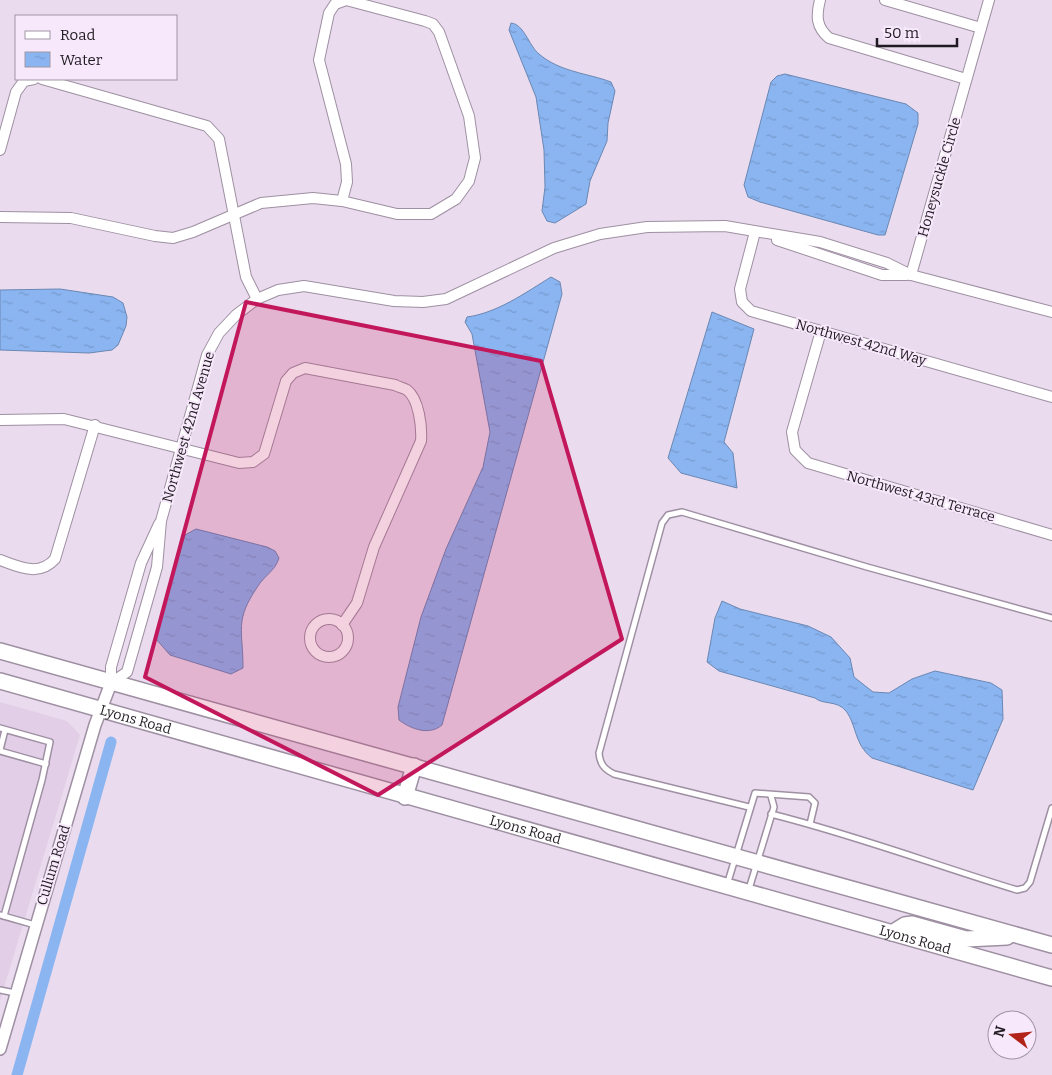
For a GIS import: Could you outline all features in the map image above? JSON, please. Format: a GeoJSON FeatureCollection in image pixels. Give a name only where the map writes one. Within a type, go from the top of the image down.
{"type":"FeatureCollection","features":[{"type":"Feature","properties":{"kind":"main road"},"geometry":{"type":"LineString","coordinates":[[0,651],[1052,945]]}},
{"type":"Feature","properties":{"kind":"main road","name":"Lyons Road"},"geometry":{"type":"LineString","coordinates":[[0,681],[1052,978]]}},
{"type":"Feature","properties":{"kind":"main road"},"geometry":{"type":"LineString","coordinates":[[406,796],[414,766]]}},
{"type":"Feature","properties":{"kind":"main road"},"geometry":{"type":"LineString","coordinates":[[892,933],[905,925],[912,924],[966,940],[1021,936]]}},
{"type":"Feature","properties":{"kind":"street"},"geometry":{"type":"LineString","coordinates":[[0,217],[88,220],[155,236],[173,238],[193,232],[261,203],[289,199],[313,198],[342,201],[397,214],[431,214],[456,199],[469,180],[475,158],[469,116],[461,89],[439,32],[433,24],[346,0],[335,4],[329,13],[319,60],[346,164],[346,182],[342,201]]}},
{"type":"Feature","properties":{"kind":"street"},"geometry":{"type":"LineString","coordinates":[[820,0],[817,22],[822,32],[829,38],[966,78]]}},
{"type":"Feature","properties":{"kind":"street"},"geometry":{"type":"LineString","coordinates":[[885,0],[981,28]]}},
{"type":"Feature","properties":{"kind":"street","name":"Honeysuckle Circle"},"geometry":{"type":"LineString","coordinates":[[911,275],[989,0]]}},
{"type":"Feature","properties":{"kind":"street"},"geometry":{"type":"LineString","coordinates":[[0,150],[16,92],[29,80]]}},
{"type":"Feature","properties":{"kind":"street"},"geometry":{"type":"LineString","coordinates":[[46,80],[207,126],[214,131],[218,139],[246,277],[256,299]]}},
{"type":"Feature","properties":{"kind":"street","name":"Northwest 42nd Avenue"},"geometry":{"type":"LineString","coordinates":[[161,521],[157,567],[127,672],[112,682],[111,667],[141,563],[161,521],[207,356],[219,333],[236,315],[256,299],[278,290],[304,286],[394,301],[446,299],[474,288],[515,265],[554,248],[600,234],[646,227],[692,225],[725,226],[820,242],[887,263],[911,275],[1052,312]]}},
{"type":"Feature","properties":{"kind":"street","name":"Northwest 42nd Avenue"},"geometry":{"type":"LineString","coordinates":[[755,232],[882,275],[911,275]]}},
{"type":"Feature","properties":{"kind":"street","name":"Northwest 42nd Way"},"geometry":{"type":"LineString","coordinates":[[755,232],[740,289],[742,302],[751,311],[1052,397]]}},
{"type":"Feature","properties":{"kind":"street","name":"Northwest 43rd Terrace"},"geometry":{"type":"LineString","coordinates":[[821,331],[792,432],[795,450],[808,463],[1052,535]]}},
{"type":"Feature","properties":{"kind":"street"},"geometry":{"type":"LineString","coordinates":[[0,420],[64,419],[95,425],[238,463],[253,462],[264,454],[286,381],[293,373],[305,368],[407,390],[414,401],[422,430],[421,441],[380,532],[357,602],[342,625]]}},
{"type":"Feature","properties":{"kind":"street"},"geometry":{"type":"LineString","coordinates":[[0,560],[27,569],[44,569],[55,559],[95,425]]}},
{"type":"Feature","properties":{"kind":"street","name":"Cullum Road"},"geometry":{"type":"LineString","coordinates":[[0,1049],[34,924],[100,709],[112,682]]}},
{"type":"Feature","properties":{"kind":"lane"},"geometry":{"type":"LineString","coordinates":[[832,259],[835,247]]}},
{"type":"Feature","properties":{"kind":"lane"},"geometry":{"type":"LineString","coordinates":[[749,807],[614,774],[607,770],[600,760],[599,753],[662,523],[668,515],[682,512],[1052,618]]}},
{"type":"Feature","properties":{"kind":"lane"},"geometry":{"type":"LineString","coordinates":[[141,563],[157,567]]}},
{"type":"Feature","properties":{"kind":"lane"},"geometry":{"type":"LineString","coordinates":[[34,924],[2,916],[46,764],[50,742],[3,729],[0,751],[46,764]]}},
{"type":"Feature","properties":{"kind":"lane"},"geometry":{"type":"LineString","coordinates":[[727,886],[754,793],[762,792],[771,796],[785,794],[809,797],[815,803],[810,824]]}},
{"type":"Feature","properties":{"kind":"lane"},"geometry":{"type":"LineString","coordinates":[[748,892],[774,807],[771,796]]}},
{"type":"Feature","properties":{"kind":"lane"},"geometry":{"type":"LineString","coordinates":[[771,814],[860,838],[932,864],[1018,890],[1025,888],[1030,882],[1052,808]]}},
{"type":"Feature","properties":{"kind":"lane"},"geometry":{"type":"LineString","coordinates":[[0,990],[15,994]]}},
{"type":"Feature","properties":{"kind":"highlighted area"},"geometry":{"type":"Polygon","coordinates":[[[246,302],[541,361],[622,639],[378,795],[145,677],[246,302]]]}},
{"type":"Feature","properties":{"kind":"shaded area"},"geometry":{"type":"Polygon","coordinates":[[[0,702],[67,721],[80,735],[0,1001],[0,702]]]}},
{"type":"Feature","properties":{"kind":"water"},"geometry":{"type":"Polygon","coordinates":[[[511,23],[516,24],[523,31],[535,50],[547,60],[556,65],[611,82],[615,91],[608,123],[607,141],[590,181],[586,204],[555,223],[547,221],[542,211],[545,187],[544,150],[536,97],[509,30],[511,23]]]}},
{"type":"Feature","properties":{"kind":"water"},"geometry":{"type":"Polygon","coordinates":[[[785,74],[906,104],[918,113],[918,124],[885,235],[878,235],[748,197],[744,185],[771,82],[777,76],[785,74]]]}},
{"type":"Feature","properties":{"kind":"water"},"geometry":{"type":"Polygon","coordinates":[[[551,277],[560,282],[562,294],[442,725],[431,730],[420,730],[399,720],[398,707],[421,617],[446,549],[483,467],[490,432],[472,334],[465,322],[467,317],[500,307],[551,277]]]}},
{"type":"Feature","properties":{"kind":"water"},"geometry":{"type":"Polygon","coordinates":[[[60,289],[113,297],[123,303],[127,317],[126,326],[118,345],[112,350],[89,353],[0,350],[0,290],[60,289]]]}},
{"type":"Feature","properties":{"kind":"water"},"geometry":{"type":"Polygon","coordinates":[[[712,312],[754,329],[724,442],[733,453],[737,488],[681,473],[668,458],[712,312]]]}},
{"type":"Feature","properties":{"kind":"water"},"geometry":{"type":"Polygon","coordinates":[[[196,529],[267,547],[275,551],[279,558],[250,598],[243,617],[241,634],[243,668],[231,674],[170,655],[156,639],[182,543],[185,535],[196,529]]]}},
{"type":"Feature","properties":{"kind":"water"},"geometry":{"type":"Polygon","coordinates":[[[722,601],[740,609],[808,626],[831,637],[850,658],[854,677],[873,692],[889,693],[912,679],[935,671],[991,683],[1002,690],[1003,719],[973,790],[872,758],[862,747],[850,717],[838,705],[719,671],[707,662],[715,618],[722,601]]]}},
{"type":"Feature","properties":{"kind":"waterway"},"geometry":{"type":"LineString","coordinates":[[17,1075],[111,742]]}}]}
